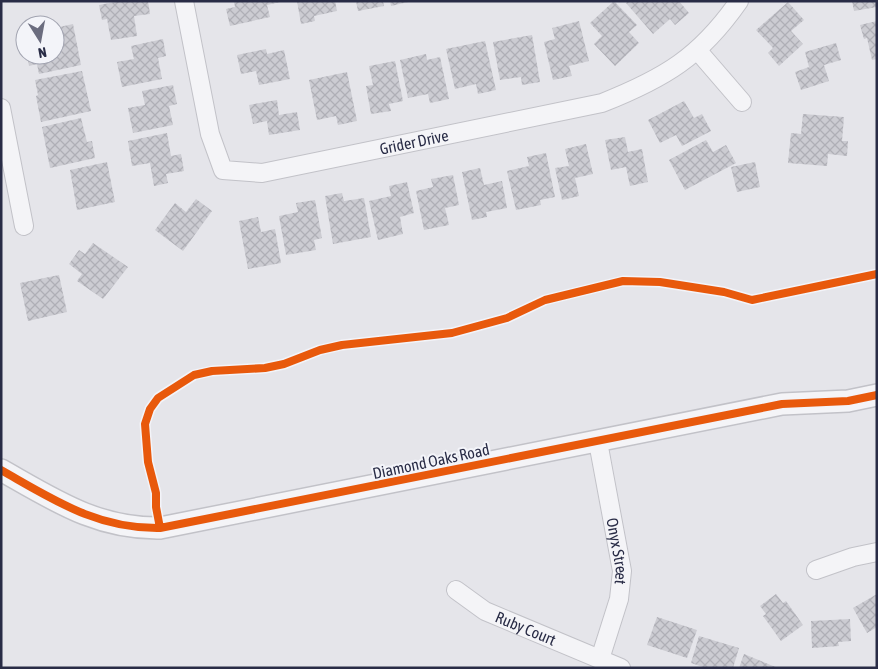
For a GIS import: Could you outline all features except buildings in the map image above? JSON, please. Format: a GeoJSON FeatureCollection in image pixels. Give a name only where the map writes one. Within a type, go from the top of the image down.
{"type":"FeatureCollection","features":[{"type":"Feature","properties":{"kind":"street","name":"Grider Drive"},"geometry":{"type":"LineString","coordinates":[[184,1],[210,134],[223,170],[262,173],[602,103],[636,89],[667,72],[698,51],[725,22],[739,1]]}},
{"type":"Feature","properties":{"kind":"street"},"geometry":{"type":"LineString","coordinates":[[698,51],[742,102]]}},
{"type":"Feature","properties":{"kind":"street"},"geometry":{"type":"LineString","coordinates":[[1,108],[24,226]]}},
{"type":"Feature","properties":{"kind":"street","name":"Diamond Oaks Road"},"geometry":{"type":"LineString","coordinates":[[1,470],[97,520],[136,529],[160,528],[782,404],[848,401],[877,395]]}},
{"type":"Feature","properties":{"kind":"street","name":"Onyx Street"},"geometry":{"type":"LineString","coordinates":[[598,442],[622,571],[619,599],[600,659]]}},
{"type":"Feature","properties":{"kind":"street"},"geometry":{"type":"LineString","coordinates":[[816,570],[853,557],[877,552]]}},
{"type":"Feature","properties":{"kind":"street","name":"Ruby Court"},"geometry":{"type":"LineString","coordinates":[[456,590],[485,611],[621,668]]}},
{"type":"Feature","properties":{"kind":"cycle path"},"geometry":{"type":"LineString","coordinates":[[160,528],[156,507],[156,493],[148,462],[145,424],[150,409],[158,398],[194,375],[212,371],[265,368],[284,364],[320,350],[342,345],[452,333],[507,318],[545,300],[623,281],[660,282],[724,292],[752,300],[877,274]]}},
{"type":"Feature","properties":{"kind":"cycle path"},"geometry":{"type":"LineString","coordinates":[[1,470],[58,502],[96,518],[116,524],[160,528],[782,404],[848,401],[877,395]]}}]}
